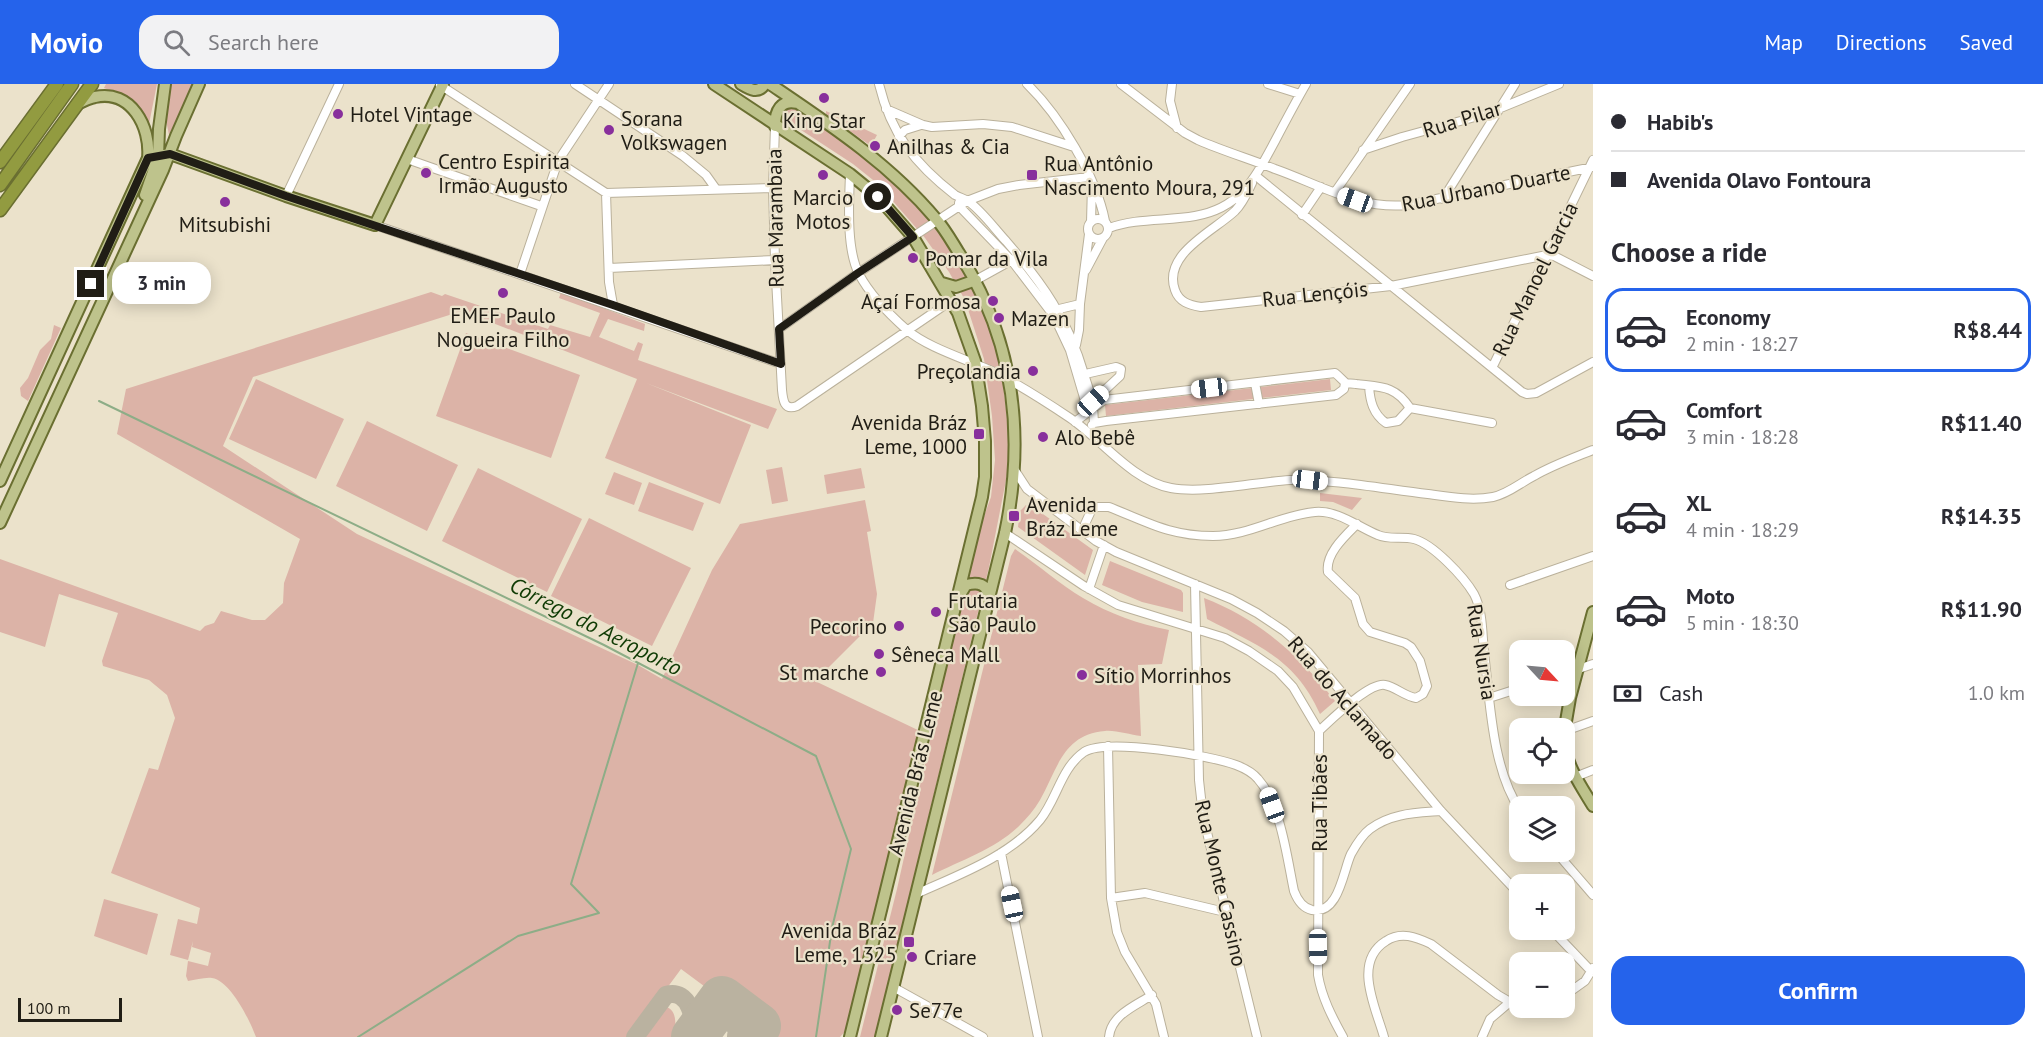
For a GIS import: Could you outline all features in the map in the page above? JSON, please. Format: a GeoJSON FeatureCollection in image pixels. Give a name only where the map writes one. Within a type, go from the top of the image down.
{"type":"FeatureCollection","features":[{"type":"Feature","properties":{"kind":"highway"},"geometry":{"type":"LineString","coordinates":[[0,162],[57,84]]}},
{"type":"Feature","properties":{"kind":"highway"},"geometry":{"type":"LineString","coordinates":[[0,185],[72,84]]}},
{"type":"Feature","properties":{"kind":"highway"},"geometry":{"type":"LineString","coordinates":[[55,107],[64,104],[81,84]]}},
{"type":"Feature","properties":{"kind":"highway"},"geometry":{"type":"LineString","coordinates":[[0,210],[92,84]]}},
{"type":"Feature","properties":{"kind":"highway"},"geometry":{"type":"LineString","coordinates":[[78,102],[99,84]]}},
{"type":"Feature","properties":{"kind":"main road"},"geometry":{"type":"LineString","coordinates":[[0,481],[153,157],[165,84]]}},
{"type":"Feature","properties":{"kind":"main road"},"geometry":{"type":"LineString","coordinates":[[0,523],[170,154],[199,84]]}},
{"type":"Feature","properties":{"kind":"main road","name":"Avenida Brás Leme"},"geometry":{"type":"LineString","coordinates":[[714,84],[850,174],[878,197],[913,237],[952,300],[965,331],[976,365],[982,406],[985,477],[959,596],[850,1037]]}},
{"type":"Feature","properties":{"kind":"main road"},"geometry":{"type":"LineString","coordinates":[[741,84],[755,91],[765,84]]}},
{"type":"Feature","properties":{"kind":"main road","name":"Avenida Brás Leme"},"geometry":{"type":"LineString","coordinates":[[770,84],[844,134],[903,183],[938,220],[976,280],[992,319],[1010,381],[1016,431],[1014,469],[1005,533],[881,1037]]}},
{"type":"Feature","properties":{"kind":"main road"},"geometry":{"type":"LineString","coordinates":[[153,157],[170,154],[375,225],[441,85]]}},
{"type":"Feature","properties":{"kind":"main road"},"geometry":{"type":"LineString","coordinates":[[78,102],[96,96],[119,99],[134,110],[145,129],[153,157],[154,172],[130,232],[128,246]]}},
{"type":"Feature","properties":{"kind":"main road"},"geometry":{"type":"LineString","coordinates":[[775,126],[776,116],[782,104],[790,101],[802,106]]}},
{"type":"Feature","properties":{"kind":"main road"},"geometry":{"type":"LineString","coordinates":[[145,129],[151,130],[161,110]]}},
{"type":"Feature","properties":{"kind":"main road"},"geometry":{"type":"LineString","coordinates":[[159,129],[170,154]]}},
{"type":"Feature","properties":{"kind":"main road"},"geometry":{"type":"LineString","coordinates":[[942,283],[956,287],[976,280]]}},
{"type":"Feature","properties":{"kind":"main road"},"geometry":{"type":"LineString","coordinates":[[75,320],[79,330],[90,327]]}},
{"type":"Feature","properties":{"kind":"main road"},"geometry":{"type":"LineString","coordinates":[[40,435],[46,412],[74,350],[70,347],[59,354]]}},
{"type":"Feature","properties":{"kind":"main road"},"geometry":{"type":"LineString","coordinates":[[995,373],[1005,363]]}},
{"type":"Feature","properties":{"kind":"main road"},"geometry":{"type":"LineString","coordinates":[[17,445],[33,452]]}},
{"type":"Feature","properties":{"kind":"main road"},"geometry":{"type":"LineString","coordinates":[[959,596],[966,585],[978,584],[987,591],[988,603]]}},
{"type":"Feature","properties":{"kind":"main road"},"geometry":{"type":"LineString","coordinates":[[1566,718],[1593,612]]}},
{"type":"Feature","properties":{"kind":"main road"},"geometry":{"type":"LineString","coordinates":[[1575,777],[1593,806]]}},
{"type":"Feature","properties":{"kind":"street"},"geometry":{"type":"LineString","coordinates":[[286,196],[339,84]]}},
{"type":"Feature","properties":{"kind":"street"},"geometry":{"type":"LineString","coordinates":[[575,84],[683,156],[706,175],[716,189]]}},
{"type":"Feature","properties":{"kind":"street"},"geometry":{"type":"LineString","coordinates":[[520,274],[558,161],[609,84]]}},
{"type":"Feature","properties":{"kind":"street"},"geometry":{"type":"LineString","coordinates":[[879,84],[886,109],[906,148],[923,167],[957,196],[968,201],[996,230],[1054,310],[1073,348],[1093,405],[1094,423],[1088,432]]}},
{"type":"Feature","properties":{"kind":"street"},"geometry":{"type":"LineString","coordinates":[[1027,84],[1048,107],[1074,147],[1102,204],[1108,232],[1084,274]]}},
{"type":"Feature","properties":{"kind":"street","name":"Rua Urbano Duarte"},"geometry":{"type":"LineString","coordinates":[[1121,84],[1177,128],[1198,140],[1355,200],[1383,206],[1443,199],[1591,168]]}},
{"type":"Feature","properties":{"kind":"street"},"geometry":{"type":"LineString","coordinates":[[1172,84],[1170,101],[1177,128]]}},
{"type":"Feature","properties":{"kind":"street"},"geometry":{"type":"LineString","coordinates":[[1268,84],[1300,94]]}},
{"type":"Feature","properties":{"kind":"street","name":"Rua Lençóis"},"geometry":{"type":"LineString","coordinates":[[1305,84],[1239,207],[1190,246],[1177,262],[1174,284],[1177,295],[1184,302],[1201,307],[1391,286],[1547,255]]}},
{"type":"Feature","properties":{"kind":"street"},"geometry":{"type":"LineString","coordinates":[[1335,192],[1410,84]]}},
{"type":"Feature","properties":{"kind":"street"},"geometry":{"type":"LineString","coordinates":[[1443,199],[1515,84]]}},
{"type":"Feature","properties":{"kind":"street","name":"Rua Pilar"},"geometry":{"type":"LineString","coordinates":[[1363,150],[1499,108],[1559,84]]}},
{"type":"Feature","properties":{"kind":"street"},"geometry":{"type":"LineString","coordinates":[[441,85],[606,193],[773,189]]}},
{"type":"Feature","properties":{"kind":"street"},"geometry":{"type":"LineString","coordinates":[[1157,111],[1170,101]]}},
{"type":"Feature","properties":{"kind":"street"},"geometry":{"type":"LineString","coordinates":[[886,109],[932,127],[983,124],[1012,127],[1074,147]]}},
{"type":"Feature","properties":{"kind":"street"},"geometry":{"type":"LineString","coordinates":[[899,136],[905,130],[923,125]]}},
{"type":"Feature","properties":{"kind":"street","name":"Rua Marambaia"},"geometry":{"type":"LineString","coordinates":[[775,126],[773,189],[775,260],[784,403],[789,408],[797,406],[908,331]]}},
{"type":"Feature","properties":{"kind":"street"},"geometry":{"type":"LineString","coordinates":[[407,159],[541,206]]}},
{"type":"Feature","properties":{"kind":"street","name":"Rua Manoel Garcia"},"geometry":{"type":"LineString","coordinates":[[1493,366],[1593,160]]}},
{"type":"Feature","properties":{"kind":"street"},"geometry":{"type":"LineString","coordinates":[[850,174],[850,239],[858,273],[881,304],[908,331],[1010,381],[1075,422],[1150,482],[1173,489],[1190,489],[1310,480],[1443,496],[1492,497],[1515,488],[1555,465],[1593,450]]}},
{"type":"Feature","properties":{"kind":"street"},"geometry":{"type":"LineString","coordinates":[[1091,222],[1098,219],[1107,224],[1127,223],[1209,213],[1227,204],[1254,180],[1302,215],[1493,366],[1522,392],[1536,393],[1593,362]]}},
{"type":"Feature","properties":{"kind":"street"},"geometry":{"type":"LineString","coordinates":[[779,329],[858,273],[968,201],[998,189],[1019,185],[1091,181]]}},
{"type":"Feature","properties":{"kind":"street"},"geometry":{"type":"LineString","coordinates":[[1073,348],[1079,330],[1080,304],[1091,222],[1091,181]]}},
{"type":"Feature","properties":{"kind":"street"},"geometry":{"type":"LineString","coordinates":[[1302,215],[1321,187]]}},
{"type":"Feature","properties":{"kind":"street"},"geometry":{"type":"LineString","coordinates":[[606,193],[613,305]]}},
{"type":"Feature","properties":{"kind":"street"},"geometry":{"type":"LineString","coordinates":[[957,196],[959,206],[1016,259]]}},
{"type":"Feature","properties":{"kind":"street"},"geometry":{"type":"LineString","coordinates":[[375,225],[781,364]]}},
{"type":"Feature","properties":{"kind":"street"},"geometry":{"type":"LineString","coordinates":[[1089,234],[1095,238],[1103,238]]}},
{"type":"Feature","properties":{"kind":"street"},"geometry":{"type":"LineString","coordinates":[[1547,255],[1554,256],[1593,276]]}},
{"type":"Feature","properties":{"kind":"street"},"geometry":{"type":"LineString","coordinates":[[976,280],[1016,259]]}},
{"type":"Feature","properties":{"kind":"street"},"geometry":{"type":"LineString","coordinates":[[609,268],[775,260]]}},
{"type":"Feature","properties":{"kind":"street"},"geometry":{"type":"LineString","coordinates":[[908,331],[952,300]]}},
{"type":"Feature","properties":{"kind":"street"},"geometry":{"type":"LineString","coordinates":[[1054,310],[1080,304]]}},
{"type":"Feature","properties":{"kind":"street"},"geometry":{"type":"LineString","coordinates":[[1075,422],[1120,376],[1122,371],[1116,367],[1081,375]]}},
{"type":"Feature","properties":{"kind":"street"},"geometry":{"type":"LineString","coordinates":[[1093,405],[1104,400],[1335,373],[1345,382],[1390,389],[1410,408],[1492,423]]}},
{"type":"Feature","properties":{"kind":"street"},"geometry":{"type":"LineString","coordinates":[[1081,375],[1085,402],[1084,414]]}},
{"type":"Feature","properties":{"kind":"street"},"geometry":{"type":"LineString","coordinates":[[1255,382],[1259,404]]}},
{"type":"Feature","properties":{"kind":"street"},"geometry":{"type":"LineString","coordinates":[[1094,423],[1336,395],[1344,389],[1345,382]]}},
{"type":"Feature","properties":{"kind":"street"},"geometry":{"type":"LineString","coordinates":[[1369,386],[1373,406],[1379,418],[1386,423],[1398,421],[1410,408]]}},
{"type":"Feature","properties":{"kind":"street","name":"Rua do Aclamado"},"geometry":{"type":"LineString","coordinates":[[1014,469],[1028,489],[1084,533],[1104,545],[1231,599],[1284,631],[1308,652],[1441,811],[1509,883]]}},
{"type":"Feature","properties":{"kind":"street","name":"Rua Nursia"},"geometry":{"type":"LineString","coordinates":[[1084,533],[1091,511],[1102,506],[1158,528],[1190,535],[1229,535],[1299,514],[1317,512],[1330,513],[1382,537],[1414,539],[1426,544],[1470,588],[1478,603],[1489,698],[1503,776],[1511,796]]}},
{"type":"Feature","properties":{"kind":"street"},"geometry":{"type":"LineString","coordinates":[[1319,731],[1350,702],[1380,684],[1416,698],[1423,694],[1427,686],[1420,661],[1412,647],[1370,632],[1363,624],[1354,598],[1328,572],[1331,557],[1357,524]]}},
{"type":"Feature","properties":{"kind":"street","name":"Rua Tibães"},"geometry":{"type":"LineString","coordinates":[[1005,533],[1089,589],[1118,605],[1225,638],[1250,651],[1278,671],[1293,687],[1319,731],[1318,975],[1327,1008],[1343,1037]]}},
{"type":"Feature","properties":{"kind":"street"},"geometry":{"type":"LineString","coordinates":[[1089,589],[1104,545]]}},
{"type":"Feature","properties":{"kind":"street"},"geometry":{"type":"LineString","coordinates":[[1510,585],[1593,556]]}},
{"type":"Feature","properties":{"kind":"street","name":"Rua Monte Cassino"},"geometry":{"type":"LineString","coordinates":[[1195,584],[1199,756],[1203,816],[1257,1037]]}},
{"type":"Feature","properties":{"kind":"street"},"geometry":{"type":"LineString","coordinates":[[1575,670],[1593,664]]}},
{"type":"Feature","properties":{"kind":"street"},"geometry":{"type":"LineString","coordinates":[[1489,698],[1509,692]]}},
{"type":"Feature","properties":{"kind":"street"},"geometry":{"type":"LineString","coordinates":[[1575,728],[1593,721]]}},
{"type":"Feature","properties":{"kind":"street"},"geometry":{"type":"LineString","coordinates":[[916,894],[1001,853],[1020,838],[1041,819],[1070,766],[1089,749],[1108,746],[1158,750],[1199,756],[1246,769],[1257,778],[1268,793],[1294,891],[1309,909],[1318,910],[1327,906],[1338,893],[1351,855],[1360,840],[1381,821],[1396,816],[1441,811]]}},
{"type":"Feature","properties":{"kind":"street"},"geometry":{"type":"LineString","coordinates":[[1108,746],[1111,898],[1117,932],[1125,952],[1152,995],[1164,1037]]}},
{"type":"Feature","properties":{"kind":"street"},"geometry":{"type":"LineString","coordinates":[[1575,777],[1593,770]]}},
{"type":"Feature","properties":{"kind":"street"},"geometry":{"type":"LineString","coordinates":[[1001,853],[1038,1037]]}},
{"type":"Feature","properties":{"kind":"street"},"geometry":{"type":"LineString","coordinates":[[1565,862],[1593,895]]}},
{"type":"Feature","properties":{"kind":"street"},"geometry":{"type":"LineString","coordinates":[[1111,898],[1145,893],[1225,912]]}},
{"type":"Feature","properties":{"kind":"street"},"geometry":{"type":"LineString","coordinates":[[1384,1037],[1368,982],[1368,968],[1370,959],[1376,950],[1390,938],[1411,936],[1431,944],[1509,1001]]}},
{"type":"Feature","properties":{"kind":"street"},"geometry":{"type":"LineString","coordinates":[[1562,940],[1592,970],[1575,989]]}},
{"type":"Feature","properties":{"kind":"street"},"geometry":{"type":"LineString","coordinates":[[893,987],[983,1037]]}},
{"type":"Feature","properties":{"kind":"street"},"geometry":{"type":"LineString","coordinates":[[1109,1037],[1112,1025],[1117,1018],[1152,995]]}},
{"type":"Feature","properties":{"kind":"street"},"geometry":{"type":"LineString","coordinates":[[1482,1037],[1490,1019],[1509,1003]]}},
{"type":"Feature","properties":{"kind":"shaded area"},"geometry":{"type":"Polygon","coordinates":[[[106,84],[157,84],[149,124],[136,103],[104,88],[106,84]]]}},
{"type":"Feature","properties":{"kind":"shaded area"},"geometry":{"type":"Polygon","coordinates":[[[171,84],[194,84],[169,135],[166,120],[171,84]]]}},
{"type":"Feature","properties":{"kind":"shaded area"},"geometry":{"type":"Polygon","coordinates":[[[782,97],[883,171],[929,219],[973,284],[1000,358],[1007,418],[1009,465],[989,567],[875,1037],[860,1037],[897,889],[979,530],[991,497],[995,460],[992,416],[984,359],[965,300],[949,272],[925,238],[878,184],[853,164],[772,111],[782,97]]]}},
{"type":"Feature","properties":{"kind":"shaded area"},"geometry":{"type":"Polygon","coordinates":[[[826,111],[877,135],[871,146],[826,114],[826,111]]]}},
{"type":"Feature","properties":{"kind":"shaded area"},"geometry":{"type":"Polygon","coordinates":[[[431,292],[442,296],[445,294],[548,329],[550,325],[590,337],[600,313],[559,298],[561,292],[645,324],[644,331],[608,319],[599,337],[634,351],[638,342],[643,344],[638,360],[777,409],[768,429],[646,383],[751,425],[720,504],[605,458],[637,379],[462,311],[253,377],[223,446],[357,534],[638,665],[662,679],[712,570],[740,524],[865,500],[871,531],[867,532],[877,594],[873,623],[815,681],[922,732],[850,1026],[840,1037],[750,1037],[758,1026],[681,969],[631,1037],[256,1037],[239,1003],[226,986],[212,978],[188,981],[186,976],[188,961],[208,966],[211,953],[192,947],[193,941],[188,960],[170,955],[178,919],[197,924],[200,908],[111,873],[149,768],[158,770],[175,718],[167,695],[149,680],[103,666],[102,661],[118,613],[59,594],[45,647],[0,632],[0,559],[200,631],[205,626],[214,623],[221,611],[252,620],[265,620],[283,603],[284,583],[300,539],[117,434],[126,389],[431,292]]]}},
{"type":"Feature","properties":{"kind":"shaded area"},"geometry":{"type":"Polygon","coordinates":[[[54,325],[61,328],[28,401],[21,396],[20,388],[28,378],[40,350],[51,339],[54,325]]]}},
{"type":"Feature","properties":{"kind":"shaded area"},"geometry":{"type":"Polygon","coordinates":[[[466,333],[580,375],[551,458],[436,416],[466,333]]]}},
{"type":"Feature","properties":{"kind":"shaded area"},"geometry":{"type":"Polygon","coordinates":[[[256,379],[344,419],[316,479],[229,439],[256,379]]]}},
{"type":"Feature","properties":{"kind":"shaded area"},"geometry":{"type":"Polygon","coordinates":[[[1330,379],[1331,390],[1106,416],[1105,405],[1330,379]]]}},
{"type":"Feature","properties":{"kind":"shaded area"},"geometry":{"type":"Polygon","coordinates":[[[367,421],[458,465],[427,531],[336,486],[367,421]]]}},
{"type":"Feature","properties":{"kind":"shaded area"},"geometry":{"type":"Polygon","coordinates":[[[782,467],[788,501],[772,504],[766,470],[782,467]]]}},
{"type":"Feature","properties":{"kind":"shaded area"},"geometry":{"type":"Polygon","coordinates":[[[478,468],[582,519],[547,592],[442,541],[478,468]]]}},
{"type":"Feature","properties":{"kind":"shaded area"},"geometry":{"type":"Polygon","coordinates":[[[861,468],[865,488],[827,494],[824,475],[861,468]]]}},
{"type":"Feature","properties":{"kind":"shaded area"},"geometry":{"type":"Polygon","coordinates":[[[614,472],[642,483],[634,505],[605,494],[614,472]]]}},
{"type":"Feature","properties":{"kind":"shaded area"},"geometry":{"type":"Polygon","coordinates":[[[649,482],[704,503],[693,531],[638,511],[649,482]]]}},
{"type":"Feature","properties":{"kind":"shaded area"},"geometry":{"type":"Polygon","coordinates":[[[1320,493],[1362,498],[1352,510],[1333,502],[1320,501],[1320,493]]]}},
{"type":"Feature","properties":{"kind":"shaded area"},"geometry":{"type":"Polygon","coordinates":[[[1026,505],[1036,509],[1093,550],[1085,575],[1018,527],[1020,511],[1026,505]]]}},
{"type":"Feature","properties":{"kind":"shaded area"},"geometry":{"type":"Polygon","coordinates":[[[589,518],[691,568],[652,646],[551,596],[589,518]]]}},
{"type":"Feature","properties":{"kind":"shaded area"},"geometry":{"type":"Polygon","coordinates":[[[1015,549],[1093,604],[1124,618],[1169,630],[1162,664],[1138,665],[1141,736],[1105,731],[1080,739],[1063,755],[1040,800],[1020,825],[1000,841],[932,875],[1011,556],[1015,549]]]}},
{"type":"Feature","properties":{"kind":"shaded area"},"geometry":{"type":"Polygon","coordinates":[[[1110,561],[1181,590],[1183,612],[1142,602],[1102,585],[1110,561]]]}},
{"type":"Feature","properties":{"kind":"shaded area"},"geometry":{"type":"Polygon","coordinates":[[[1204,598],[1243,617],[1277,641],[1308,669],[1335,701],[1320,714],[1299,679],[1273,655],[1207,619],[1204,598]]]}},
{"type":"Feature","properties":{"kind":"shaded area"},"geometry":{"type":"Polygon","coordinates":[[[104,899],[158,914],[147,955],[94,936],[104,899]]]}},
{"type":"Feature","properties":{"kind":"shaded area"},"geometry":{"type":"Polygon","coordinates":[[[667,1007],[673,1012],[675,1037],[640,1037],[660,1010],[667,1007]]]}},
{"type":"Feature","properties":{"kind":"waterway","name":"Córrego do Aeroporto"},"geometry":{"type":"LineString","coordinates":[[99,401],[604,645],[816,756],[851,849],[832,928],[816,1037]]}},
{"type":"Feature","properties":{"kind":"waterway"},"geometry":{"type":"LineString","coordinates":[[358,1037],[518,936],[599,913],[571,884],[638,663]]}},
{"type":"Feature","properties":{"kind":"taxiway"},"geometry":{"type":"LineString","coordinates":[[635,1037],[666,995],[674,994],[681,996],[689,1007],[692,1014],[694,1037]]}},
{"type":"Feature","properties":{"kind":"runway"},"geometry":{"type":"LineString","coordinates":[[694,1037],[722,999],[758,1026],[750,1037]]}},
{"type":"Feature","properties":{"kind":"place","name":"King Star"},"geometry":{"type":"Point","coordinates":[824,98]}},
{"type":"Feature","properties":{"kind":"place","name":"Hotel Vintage"},"geometry":{"type":"Point","coordinates":[338,114]}},
{"type":"Feature","properties":{"kind":"place","name":"Sorana Volkswagen"},"geometry":{"type":"Point","coordinates":[609,130]}},
{"type":"Feature","properties":{"kind":"place","name":"Anilhas & Cia"},"geometry":{"type":"Point","coordinates":[875,146]}},
{"type":"Feature","properties":{"kind":"place","name":"Centro Espirita Irmão Augusto"},"geometry":{"type":"Point","coordinates":[426,173]}},
{"type":"Feature","properties":{"kind":"place","name":"Marcio Motos"},"geometry":{"type":"Point","coordinates":[823,175]}},
{"type":"Feature","properties":{"kind":"place","name":"Rua Antônio Nascimento Moura, 291"},"geometry":{"type":"Point","coordinates":[1032,175]}},
{"type":"Feature","properties":{"kind":"place","name":"Mitsubishi"},"geometry":{"type":"Point","coordinates":[225,202]}},
{"type":"Feature","properties":{"kind":"place","name":"Pomar da Vila"},"geometry":{"type":"Point","coordinates":[913,258]}},
{"type":"Feature","properties":{"kind":"place","name":"EMEF Paulo Nogueira Filho"},"geometry":{"type":"Point","coordinates":[503,293]}},
{"type":"Feature","properties":{"kind":"place","name":"Açaí Formosa"},"geometry":{"type":"Point","coordinates":[993,301]}},
{"type":"Feature","properties":{"kind":"place","name":"Mazen"},"geometry":{"type":"Point","coordinates":[999,318]}},
{"type":"Feature","properties":{"kind":"place","name":"Preçolandia"},"geometry":{"type":"Point","coordinates":[1033,371]}},
{"type":"Feature","properties":{"kind":"place","name":"Avenida Bráz Leme, 1000"},"geometry":{"type":"Point","coordinates":[979,434]}},
{"type":"Feature","properties":{"kind":"place","name":"Alo Bebê"},"geometry":{"type":"Point","coordinates":[1043,437]}},
{"type":"Feature","properties":{"kind":"place","name":"Avenida Bráz Leme"},"geometry":{"type":"Point","coordinates":[1014,516]}},
{"type":"Feature","properties":{"kind":"place","name":"Frutaria São Paulo"},"geometry":{"type":"Point","coordinates":[936,612]}},
{"type":"Feature","properties":{"kind":"place","name":"Pecorino"},"geometry":{"type":"Point","coordinates":[899,626]}},
{"type":"Feature","properties":{"kind":"place","name":"Sêneca Mall"},"geometry":{"type":"Point","coordinates":[879,654]}},
{"type":"Feature","properties":{"kind":"place","name":"St marche"},"geometry":{"type":"Point","coordinates":[881,672]}},
{"type":"Feature","properties":{"kind":"place","name":"Sítio Morrinhos"},"geometry":{"type":"Point","coordinates":[1082,675]}},
{"type":"Feature","properties":{"kind":"place","name":"Avenida Bráz Leme, 1325"},"geometry":{"type":"Point","coordinates":[909,942]}},
{"type":"Feature","properties":{"kind":"place","name":"Criare"},"geometry":{"type":"Point","coordinates":[912,957]}},
{"type":"Feature","properties":{"kind":"place","name":"Se77e"},"geometry":{"type":"Point","coordinates":[897,1010]}},
{"type":"Feature","properties":{"kind":"route"},"geometry":{"type":"LineString","coordinates":[[91,284],[148,158],[170,154],[286,196],[613,305],[781,364],[779,329],[913,237],[878,197]]}}]}
